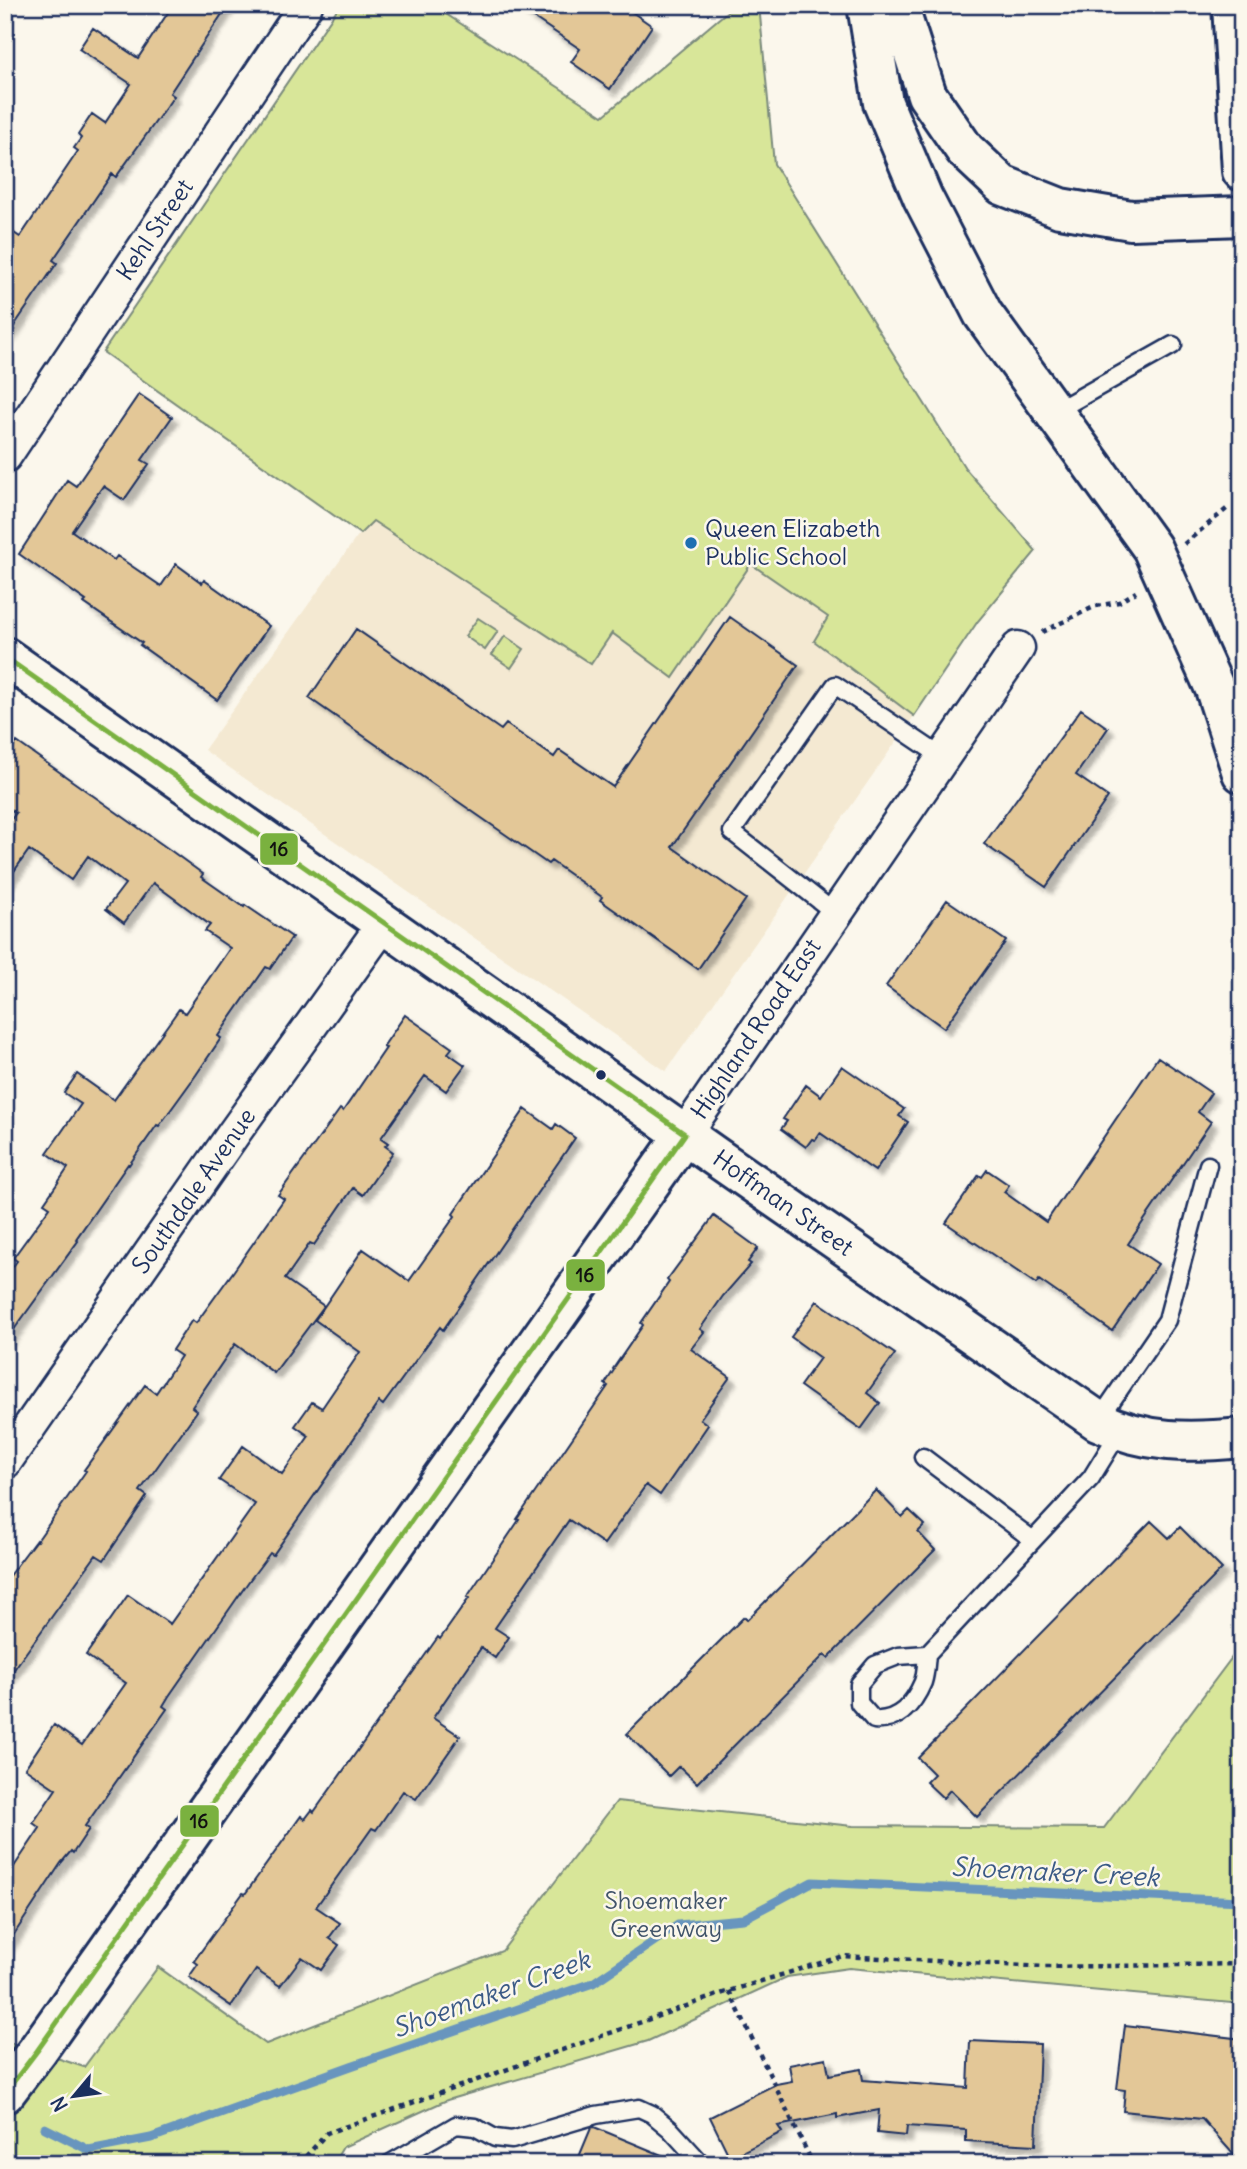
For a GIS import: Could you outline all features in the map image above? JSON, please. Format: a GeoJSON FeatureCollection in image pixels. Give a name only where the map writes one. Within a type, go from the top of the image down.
{"type":"FeatureCollection","features":[{"type":"Feature","properties":{"kind":"main road"},"geometry":{"type":"LineString","coordinates":[[867,5],[883,103],[923,198],[983,314],[1152,548],[1215,689],[1242,773]]}},
{"type":"Feature","properties":{"kind":"main road"},"geometry":{"type":"LineString","coordinates":[[898,5],[928,96],[965,150],[1002,185],[1060,208],[1131,220],[1242,216]]}},
{"type":"Feature","properties":{"kind":"main road"},"geometry":{"type":"LineString","coordinates":[[1232,5],[1242,172]]}},
{"type":"Feature","properties":{"kind":"main road","name":"Hoffman Street"},"geometry":{"type":"LineString","coordinates":[[5,657],[685,1134],[1109,1426],[1161,1441],[1242,1438]]}},
{"type":"Feature","properties":{"kind":"main road","name":"Highland Road East"},"geometry":{"type":"LineString","coordinates":[[5,2093],[62,2017],[685,1134]]}},
{"type":"Feature","properties":{"kind":"street","name":"Kehl Street"},"geometry":{"type":"LineString","coordinates":[[5,456],[306,5]]}},
{"type":"Feature","properties":{"kind":"street","name":"Highland Road East"},"geometry":{"type":"LineString","coordinates":[[685,1134],[1018,648]]}},
{"type":"Feature","properties":{"kind":"street","name":"Southdale Avenue"},"geometry":{"type":"LineString","coordinates":[[5,1462],[385,922]]}},
{"type":"Feature","properties":{"kind":"lane"},"geometry":{"type":"LineString","coordinates":[[1054,412],[1173,345]]}},
{"type":"Feature","properties":{"kind":"lane"},"geometry":{"type":"LineString","coordinates":[[835,913],[732,832],[835,685],[942,757]]}},
{"type":"Feature","properties":{"kind":"lane"},"geometry":{"type":"LineString","coordinates":[[928,1654],[898,1656],[875,1665],[859,1684],[859,1703],[874,1720],[888,1721],[908,1708],[924,1680],[928,1654],[1033,1540],[1055,1506],[1091,1478],[1109,1426],[1167,1320],[1208,1164]]}},
{"type":"Feature","properties":{"kind":"lane"},"geometry":{"type":"LineString","coordinates":[[923,1457],[1033,1540]]}},
{"type":"Feature","properties":{"kind":"lane"},"geometry":{"type":"LineString","coordinates":[[389,2164],[456,2125],[475,2127],[495,2137],[512,2140],[596,2115],[639,2108],[670,2129],[702,2164]]}},
{"type":"Feature","properties":{"kind":"path"},"geometry":{"type":"LineString","coordinates":[[1018,648],[1041,633],[1096,606],[1119,602],[1133,595],[1162,569],[1188,540],[1229,507]]}},
{"type":"Feature","properties":{"kind":"path"},"geometry":{"type":"LineString","coordinates":[[299,2164],[327,2133],[729,1991],[843,1956],[1044,1967],[1242,1964]]}},
{"type":"Feature","properties":{"kind":"path"},"geometry":{"type":"LineString","coordinates":[[729,1991],[813,2164]]}},
{"type":"Feature","properties":{"kind":"shaded area","name":"Queen Elizabeth Public School"},"geometry":{"type":"Polygon","coordinates":[[[340,5],[432,5],[603,116],[735,5],[759,5],[774,164],[965,468],[1036,551],[978,621],[666,1071],[204,750],[359,534],[103,352],[340,5]]]}},
{"type":"Feature","properties":{"kind":"green space","name":"Queen Elizabeth Public School"},"geometry":{"type":"Polygon","coordinates":[[[340,5],[432,5],[603,116],[735,5],[759,5],[774,164],[965,468],[1036,551],[978,621],[914,716],[814,641],[828,617],[751,564],[673,678],[612,633],[591,664],[373,521],[360,534],[103,352],[340,5]]]}},
{"type":"Feature","properties":{"kind":"green space"},"geometry":{"type":"Polygon","coordinates":[[[478,618],[498,631],[485,650],[465,636],[478,618]]]}},
{"type":"Feature","properties":{"kind":"green space"},"geometry":{"type":"Polygon","coordinates":[[[505,636],[524,649],[511,668],[492,655],[505,636]]]}},
{"type":"Feature","properties":{"kind":"green space","name":"Shoemaker Greenway"},"geometry":{"type":"Polygon","coordinates":[[[1242,1644],[1242,2004],[849,1968],[787,1977],[648,2041],[447,2100],[343,2147],[333,2164],[5,2164],[5,2041],[84,2067],[158,1967],[266,2044],[502,1951],[617,1801],[853,1826],[1104,1828],[1242,1644]]]}},
{"type":"Feature","properties":{"kind":"building"},"geometry":{"type":"Polygon","coordinates":[[[173,5],[228,5],[170,93],[174,96],[116,177],[112,174],[53,260],[57,263],[5,339],[5,227],[20,237],[78,151],[74,148],[81,138],[78,135],[92,114],[105,123],[131,84],[79,49],[93,28],[138,58],[173,5]]]}},
{"type":"Feature","properties":{"kind":"building"},"geometry":{"type":"Polygon","coordinates":[[[515,5],[622,5],[652,26],[610,89],[571,62],[580,49],[515,5]]]}},
{"type":"Feature","properties":{"kind":"building"},"geometry":{"type":"Polygon","coordinates":[[[139,394],[172,417],[142,460],[149,464],[124,500],[103,486],[72,531],[114,560],[117,556],[161,586],[176,564],[202,583],[204,580],[269,626],[217,700],[19,554],[67,480],[76,486],[139,394]]]}},
{"type":"Feature","properties":{"kind":"building"},"geometry":{"type":"Polygon","coordinates":[[[730,617],[798,665],[672,847],[746,899],[698,969],[600,900],[602,897],[551,861],[548,864],[309,698],[356,629],[501,730],[506,724],[554,757],[559,750],[613,787],[730,617]]]}},
{"type":"Feature","properties":{"kind":"building"},"geometry":{"type":"Polygon","coordinates":[[[1081,709],[1108,728],[1076,775],[1108,797],[1046,887],[984,844],[1081,709]]]}},
{"type":"Feature","properties":{"kind":"building"},"geometry":{"type":"Polygon","coordinates":[[[17,742],[203,874],[201,877],[292,937],[270,969],[266,967],[218,1036],[221,1038],[196,1075],[128,1164],[76,1239],[78,1241],[5,1342],[5,1277],[17,1261],[13,1258],[50,1207],[44,1203],[68,1168],[47,1153],[81,1104],[64,1093],[77,1074],[114,1100],[179,1009],[185,1013],[230,948],[205,931],[210,925],[153,883],[124,923],[106,909],[125,884],[88,856],[71,880],[29,850],[5,884],[5,827],[16,813],[5,806],[5,759],[17,742]]]}},
{"type":"Feature","properties":{"kind":"building"},"geometry":{"type":"Polygon","coordinates":[[[947,900],[1006,941],[944,1028],[886,986],[947,900]]]}},
{"type":"Feature","properties":{"kind":"building"},"geometry":{"type":"Polygon","coordinates":[[[405,1015],[452,1048],[448,1053],[465,1065],[446,1091],[425,1076],[381,1138],[388,1143],[385,1146],[393,1152],[363,1195],[353,1188],[314,1245],[310,1243],[285,1279],[324,1306],[274,1373],[235,1344],[192,1407],[197,1411],[140,1491],[147,1496],[104,1560],[96,1555],[5,1682],[5,1581],[37,1541],[145,1385],[156,1393],[181,1356],[172,1350],[192,1320],[196,1323],[284,1199],[278,1195],[340,1109],[343,1111],[405,1015]]]}},
{"type":"Feature","properties":{"kind":"building"},"geometry":{"type":"Polygon","coordinates":[[[1158,1057],[1211,1093],[1198,1112],[1211,1122],[1128,1244],[1158,1264],[1112,1331],[1039,1280],[1036,1284],[946,1223],[979,1175],[982,1177],[987,1170],[1009,1185],[1004,1192],[1046,1222],[1158,1057]]]}},
{"type":"Feature","properties":{"kind":"building"},"geometry":{"type":"Polygon","coordinates":[[[842,1066],[904,1109],[899,1116],[908,1122],[875,1171],[820,1133],[806,1147],[781,1129],[787,1121],[783,1119],[806,1085],[821,1096],[842,1066]]]}},
{"type":"Feature","properties":{"kind":"building"},"geometry":{"type":"Polygon","coordinates":[[[525,1109],[553,1129],[556,1124],[575,1138],[443,1330],[440,1327],[383,1405],[379,1402],[273,1555],[270,1553],[249,1581],[169,1696],[163,1706],[167,1709],[85,1826],[89,1829],[73,1853],[71,1851],[61,1863],[5,1948],[5,1880],[40,1828],[33,1823],[56,1789],[25,1768],[54,1725],[82,1745],[126,1683],[86,1655],[128,1595],[170,1624],[255,1504],[219,1480],[243,1446],[282,1474],[309,1436],[295,1426],[312,1402],[322,1408],[360,1352],[315,1320],[363,1249],[409,1281],[525,1109]]]}},
{"type":"Feature","properties":{"kind":"building"},"geometry":{"type":"Polygon","coordinates":[[[714,1216],[758,1248],[748,1262],[751,1264],[723,1296],[700,1329],[704,1332],[691,1349],[730,1377],[700,1419],[708,1425],[660,1495],[646,1485],[604,1544],[569,1520],[495,1628],[509,1637],[495,1658],[481,1648],[433,1718],[460,1736],[416,1799],[403,1791],[376,1830],[372,1828],[316,1907],[340,1923],[329,1938],[339,1945],[321,1970],[302,1957],[280,1986],[256,1970],[231,2006],[189,1977],[198,1964],[194,1961],[301,1816],[305,1819],[312,1810],[314,1812],[438,1637],[440,1639],[469,1598],[467,1597],[519,1520],[517,1519],[608,1386],[605,1384],[613,1369],[643,1325],[641,1323],[669,1282],[667,1280],[714,1216]]]}},
{"type":"Feature","properties":{"kind":"building"},"geometry":{"type":"Polygon","coordinates":[[[817,1301],[895,1354],[867,1393],[880,1403],[861,1429],[800,1386],[820,1358],[791,1337],[817,1301]]]}},
{"type":"Feature","properties":{"kind":"building"},"geometry":{"type":"Polygon","coordinates":[[[876,1490],[902,1517],[909,1510],[925,1525],[918,1532],[935,1550],[828,1658],[824,1655],[697,1783],[679,1766],[669,1776],[627,1734],[744,1617],[747,1620],[876,1490]]]}},
{"type":"Feature","properties":{"kind":"building"},"geometry":{"type":"Polygon","coordinates":[[[1151,1521],[1169,1538],[1180,1527],[1222,1569],[977,1817],[950,1790],[943,1798],[926,1782],[934,1774],[918,1758],[1151,1521]]]}},
{"type":"Feature","properties":{"kind":"building"},"geometry":{"type":"Polygon","coordinates":[[[1125,2025],[1242,2039],[1242,2164],[1202,2119],[1123,2111],[1125,2090],[1117,2089],[1125,2025]]]}},
{"type":"Feature","properties":{"kind":"building"},"geometry":{"type":"Polygon","coordinates":[[[970,2041],[1040,2044],[1036,2145],[966,2141],[966,2130],[907,2126],[906,2136],[877,2133],[879,2110],[837,2118],[837,2114],[778,2126],[782,2132],[730,2158],[710,2117],[776,2084],[792,2081],[789,2065],[826,2058],[829,2075],[861,2069],[863,2080],[968,2088],[970,2041]]]}},
{"type":"Feature","properties":{"kind":"building"},"geometry":{"type":"Polygon","coordinates":[[[591,2128],[681,2164],[576,2164],[591,2128]]]}},
{"type":"Feature","properties":{"kind":"waterway","name":"Shoemaker Creek"},"geometry":{"type":"LineString","coordinates":[[45,2128],[89,2150],[151,2138],[593,1983],[678,1925],[743,1919],[812,1882],[1242,1901]]}},
{"type":"Feature","properties":{"kind":"transit line","name":"16"},"geometry":{"type":"LineString","coordinates":[[5,657],[685,1134],[5,2093]]}},
{"type":"Feature","properties":{"kind":"place","name":"Queen Elizabeth Public School"},"geometry":{"type":"Point","coordinates":[691,543]}}]}
